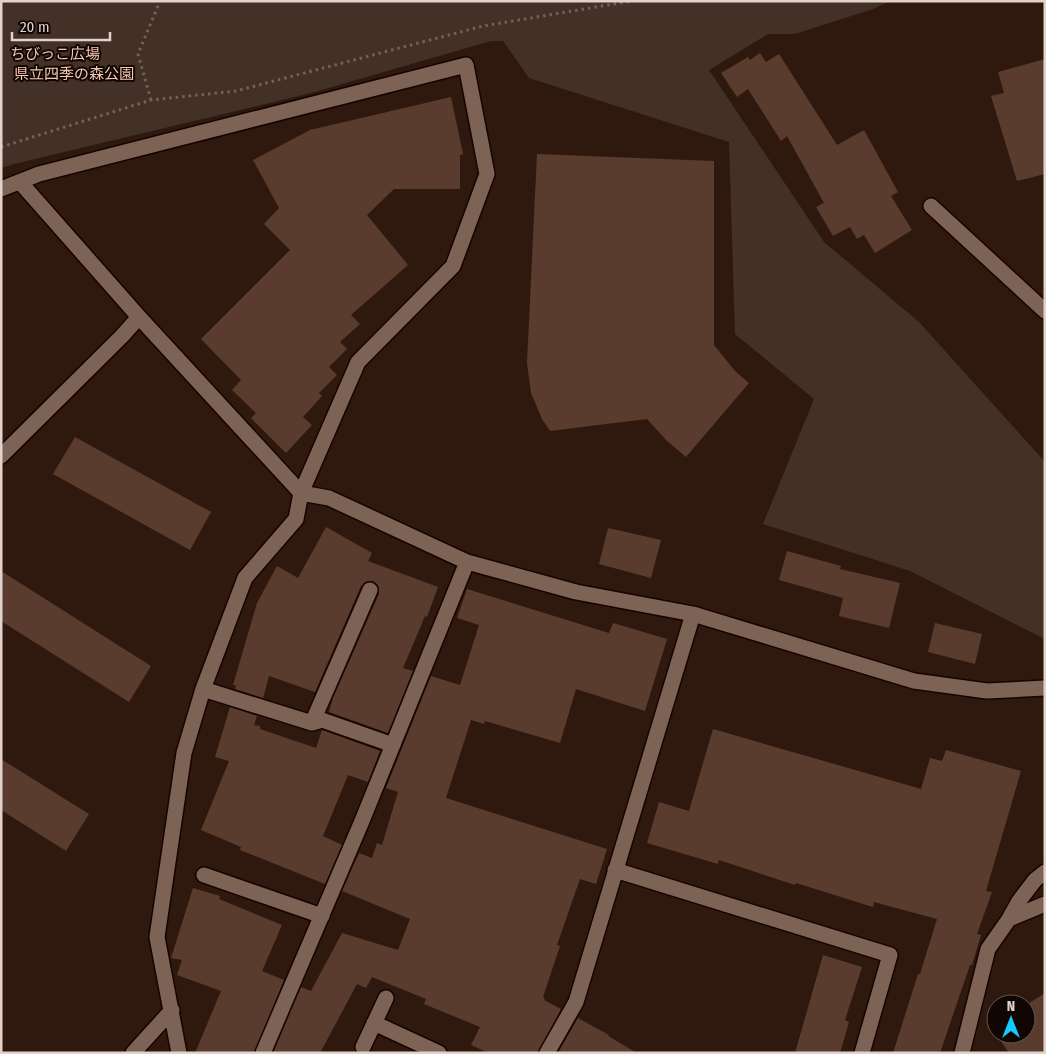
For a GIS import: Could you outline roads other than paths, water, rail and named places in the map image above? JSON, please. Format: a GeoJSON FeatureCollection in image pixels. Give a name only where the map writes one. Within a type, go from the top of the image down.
{"type":"FeatureCollection","features":[{"type":"Feature","properties":{"kind":"street"},"geometry":{"type":"LineString","coordinates":[[1,189],[49,171],[466,65],[487,174],[452,266],[358,362],[301,493],[296,519],[245,578],[203,689],[184,753],[157,937],[179,1053]]}},
{"type":"Feature","properties":{"kind":"street"},"geometry":{"type":"LineString","coordinates":[[20,182],[138,317],[301,493],[329,498],[468,562],[576,592],[693,614],[914,681],[988,691],[1045,688]]}},
{"type":"Feature","properties":{"kind":"street"},"geometry":{"type":"LineString","coordinates":[[932,206],[1045,311]]}},
{"type":"Feature","properties":{"kind":"street"},"geometry":{"type":"LineString","coordinates":[[1,456],[115,343],[138,317]]}},
{"type":"Feature","properties":{"kind":"street"},"geometry":{"type":"LineString","coordinates":[[263,1053],[322,916],[468,562]]}},
{"type":"Feature","properties":{"kind":"street"},"geometry":{"type":"LineString","coordinates":[[312,723],[370,590]]}},
{"type":"Feature","properties":{"kind":"street"},"geometry":{"type":"LineString","coordinates":[[546,1053],[576,1002],[693,614]]}},
{"type":"Feature","properties":{"kind":"street"},"geometry":{"type":"LineString","coordinates":[[203,689],[312,723],[322,720],[392,745]]}},
{"type":"Feature","properties":{"kind":"street"},"geometry":{"type":"LineString","coordinates":[[615,870],[890,955],[862,1053]]}},
{"type":"Feature","properties":{"kind":"street"},"geometry":{"type":"LineString","coordinates":[[962,1053],[988,949],[1009,919],[1019,900],[1035,880],[1045,872]]}},
{"type":"Feature","properties":{"kind":"street"},"geometry":{"type":"LineString","coordinates":[[204,875],[322,916]]}},
{"type":"Feature","properties":{"kind":"street"},"geometry":{"type":"LineString","coordinates":[[1009,919],[1045,904]]}},
{"type":"Feature","properties":{"kind":"street"},"geometry":{"type":"LineString","coordinates":[[362,1047],[386,998]]}},
{"type":"Feature","properties":{"kind":"street"},"geometry":{"type":"LineString","coordinates":[[133,1053],[172,1010]]}},
{"type":"Feature","properties":{"kind":"street"},"geometry":{"type":"LineString","coordinates":[[374,1024],[439,1053]]}},
{"type":"Feature","properties":{"kind":"park label","name":"ちびっこ広場"},"geometry":{"type":"Point","coordinates":[55,54]}},
{"type":"Feature","properties":{"kind":"park label","name":"県立四季の森公園"},"geometry":{"type":"Point","coordinates":[74,74]}}]}
